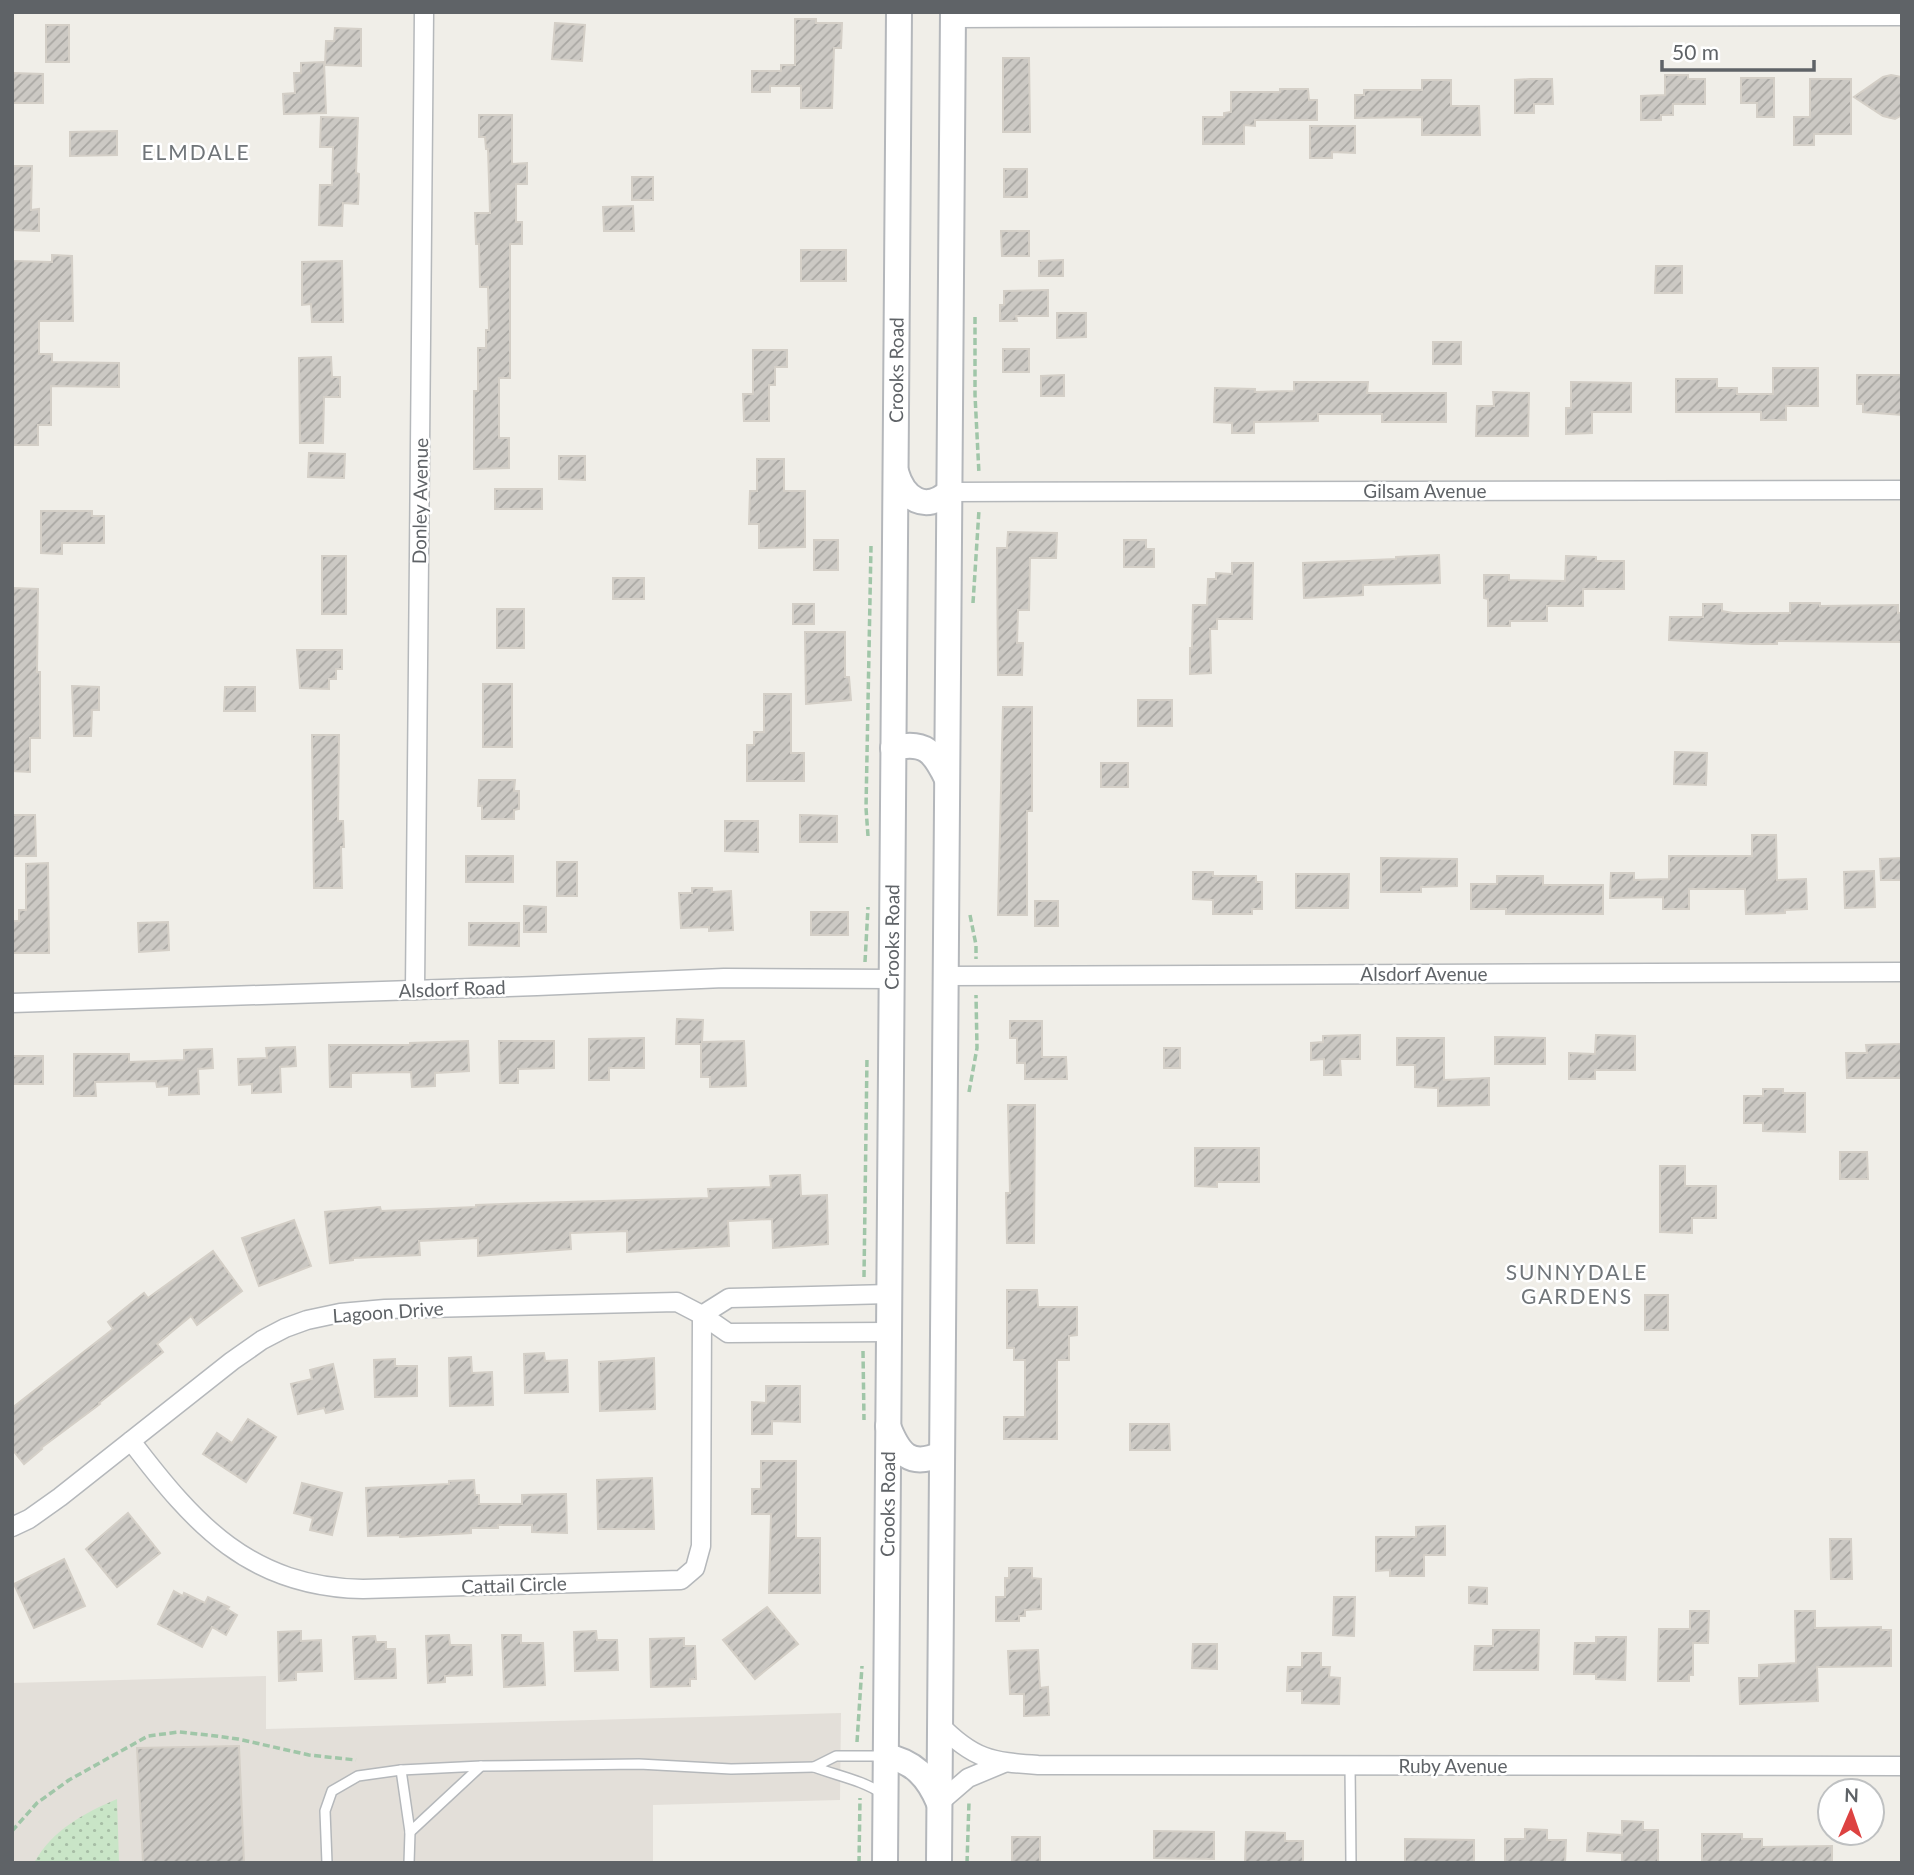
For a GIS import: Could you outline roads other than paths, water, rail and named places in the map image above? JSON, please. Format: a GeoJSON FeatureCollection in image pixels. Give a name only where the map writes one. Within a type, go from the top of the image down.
{"type":"FeatureCollection","features":[{"type":"Feature","properties":{"kind":"main road","name":"Crooks Road"},"geometry":{"type":"LineString","coordinates":[[885,1863],[899,12]]}},
{"type":"Feature","properties":{"kind":"main road"},"geometry":{"type":"LineString","coordinates":[[939,1863],[953,15]]}},
{"type":"Feature","properties":{"kind":"main road"},"geometry":{"type":"LineString","coordinates":[[895,468],[899,483],[912,499],[932,502],[942,499],[949,492]]}},
{"type":"Feature","properties":{"kind":"main road"},"geometry":{"type":"LineString","coordinates":[[893,748],[914,745],[925,748],[936,757],[948,779]]}},
{"type":"Feature","properties":{"kind":"main road"},"geometry":{"type":"LineString","coordinates":[[887,1422],[896,1446],[906,1456],[918,1460],[942,1454]]}},
{"type":"Feature","properties":{"kind":"main road"},"geometry":{"type":"LineString","coordinates":[[885,1756],[901,1759],[922,1773],[939,1803]]}},
{"type":"Feature","properties":{"kind":"street","name":"Donley Avenue"},"geometry":{"type":"LineString","coordinates":[[415,990],[424,12]]}},
{"type":"Feature","properties":{"kind":"street"},"geometry":{"type":"LineString","coordinates":[[953,15],[1902,16]]}},
{"type":"Feature","properties":{"kind":"street","name":"Gilsam Avenue"},"geometry":{"type":"LineString","coordinates":[[949,492],[1902,490]]}},
{"type":"Feature","properties":{"kind":"street","name":"Alsdorf Avenue"},"geometry":{"type":"LineString","coordinates":[[946,976],[1902,972]]}},
{"type":"Feature","properties":{"kind":"street","name":"Alsdorf Road"},"geometry":{"type":"LineString","coordinates":[[12,1003],[724,978],[891,979]]}},
{"type":"Feature","properties":{"kind":"street"},"geometry":{"type":"LineString","coordinates":[[702,1315],[729,1298],[890,1294]]}},
{"type":"Feature","properties":{"kind":"street","name":"Lagoon Drive"},"geometry":{"type":"LineString","coordinates":[[12,1527],[50,1504],[262,1340],[285,1328],[340,1313],[386,1309],[677,1301],[728,1333],[889,1332]]}},
{"type":"Feature","properties":{"kind":"street","name":"Cattail Circle"},"geometry":{"type":"LineString","coordinates":[[131,1441],[179,1500],[211,1533],[245,1558],[274,1572],[312,1584],[363,1589],[681,1580],[695,1568],[701,1546],[702,1315]]}},
{"type":"Feature","properties":{"kind":"street","name":"Ruby Avenue"},"geometry":{"type":"LineString","coordinates":[[939,1724],[968,1750],[981,1756],[1004,1763],[1038,1765],[1902,1766]]}},
{"type":"Feature","properties":{"kind":"street","name":"Ruby Avenue"},"geometry":{"type":"LineString","coordinates":[[939,1803],[968,1778],[1004,1763]]}},
{"type":"Feature","properties":{"kind":"lane"},"geometry":{"type":"LineString","coordinates":[[814,1766],[836,1756],[885,1756]]}},
{"type":"Feature","properties":{"kind":"lane"},"geometry":{"type":"LineString","coordinates":[[327,1863],[325,1811],[332,1791],[358,1776],[401,1770],[481,1766],[639,1765],[731,1769],[814,1766],[872,1786],[885,1795]]}},
{"type":"Feature","properties":{"kind":"lane"},"geometry":{"type":"LineString","coordinates":[[410,1832],[481,1766]]}},
{"type":"Feature","properties":{"kind":"lane"},"geometry":{"type":"LineString","coordinates":[[1350,1766],[1351,1863]]}},
{"type":"Feature","properties":{"kind":"lane"},"geometry":{"type":"LineString","coordinates":[[401,1770],[410,1832],[409,1863]]}},
{"type":"Feature","properties":{"kind":"district","name":"ELMDALE"},"geometry":{"type":"Point","coordinates":[196,153]}},
{"type":"Feature","properties":{"kind":"district","name":"SUNNYDALE GARDENS"},"geometry":{"type":"Point","coordinates":[1577,1285]}}]}
